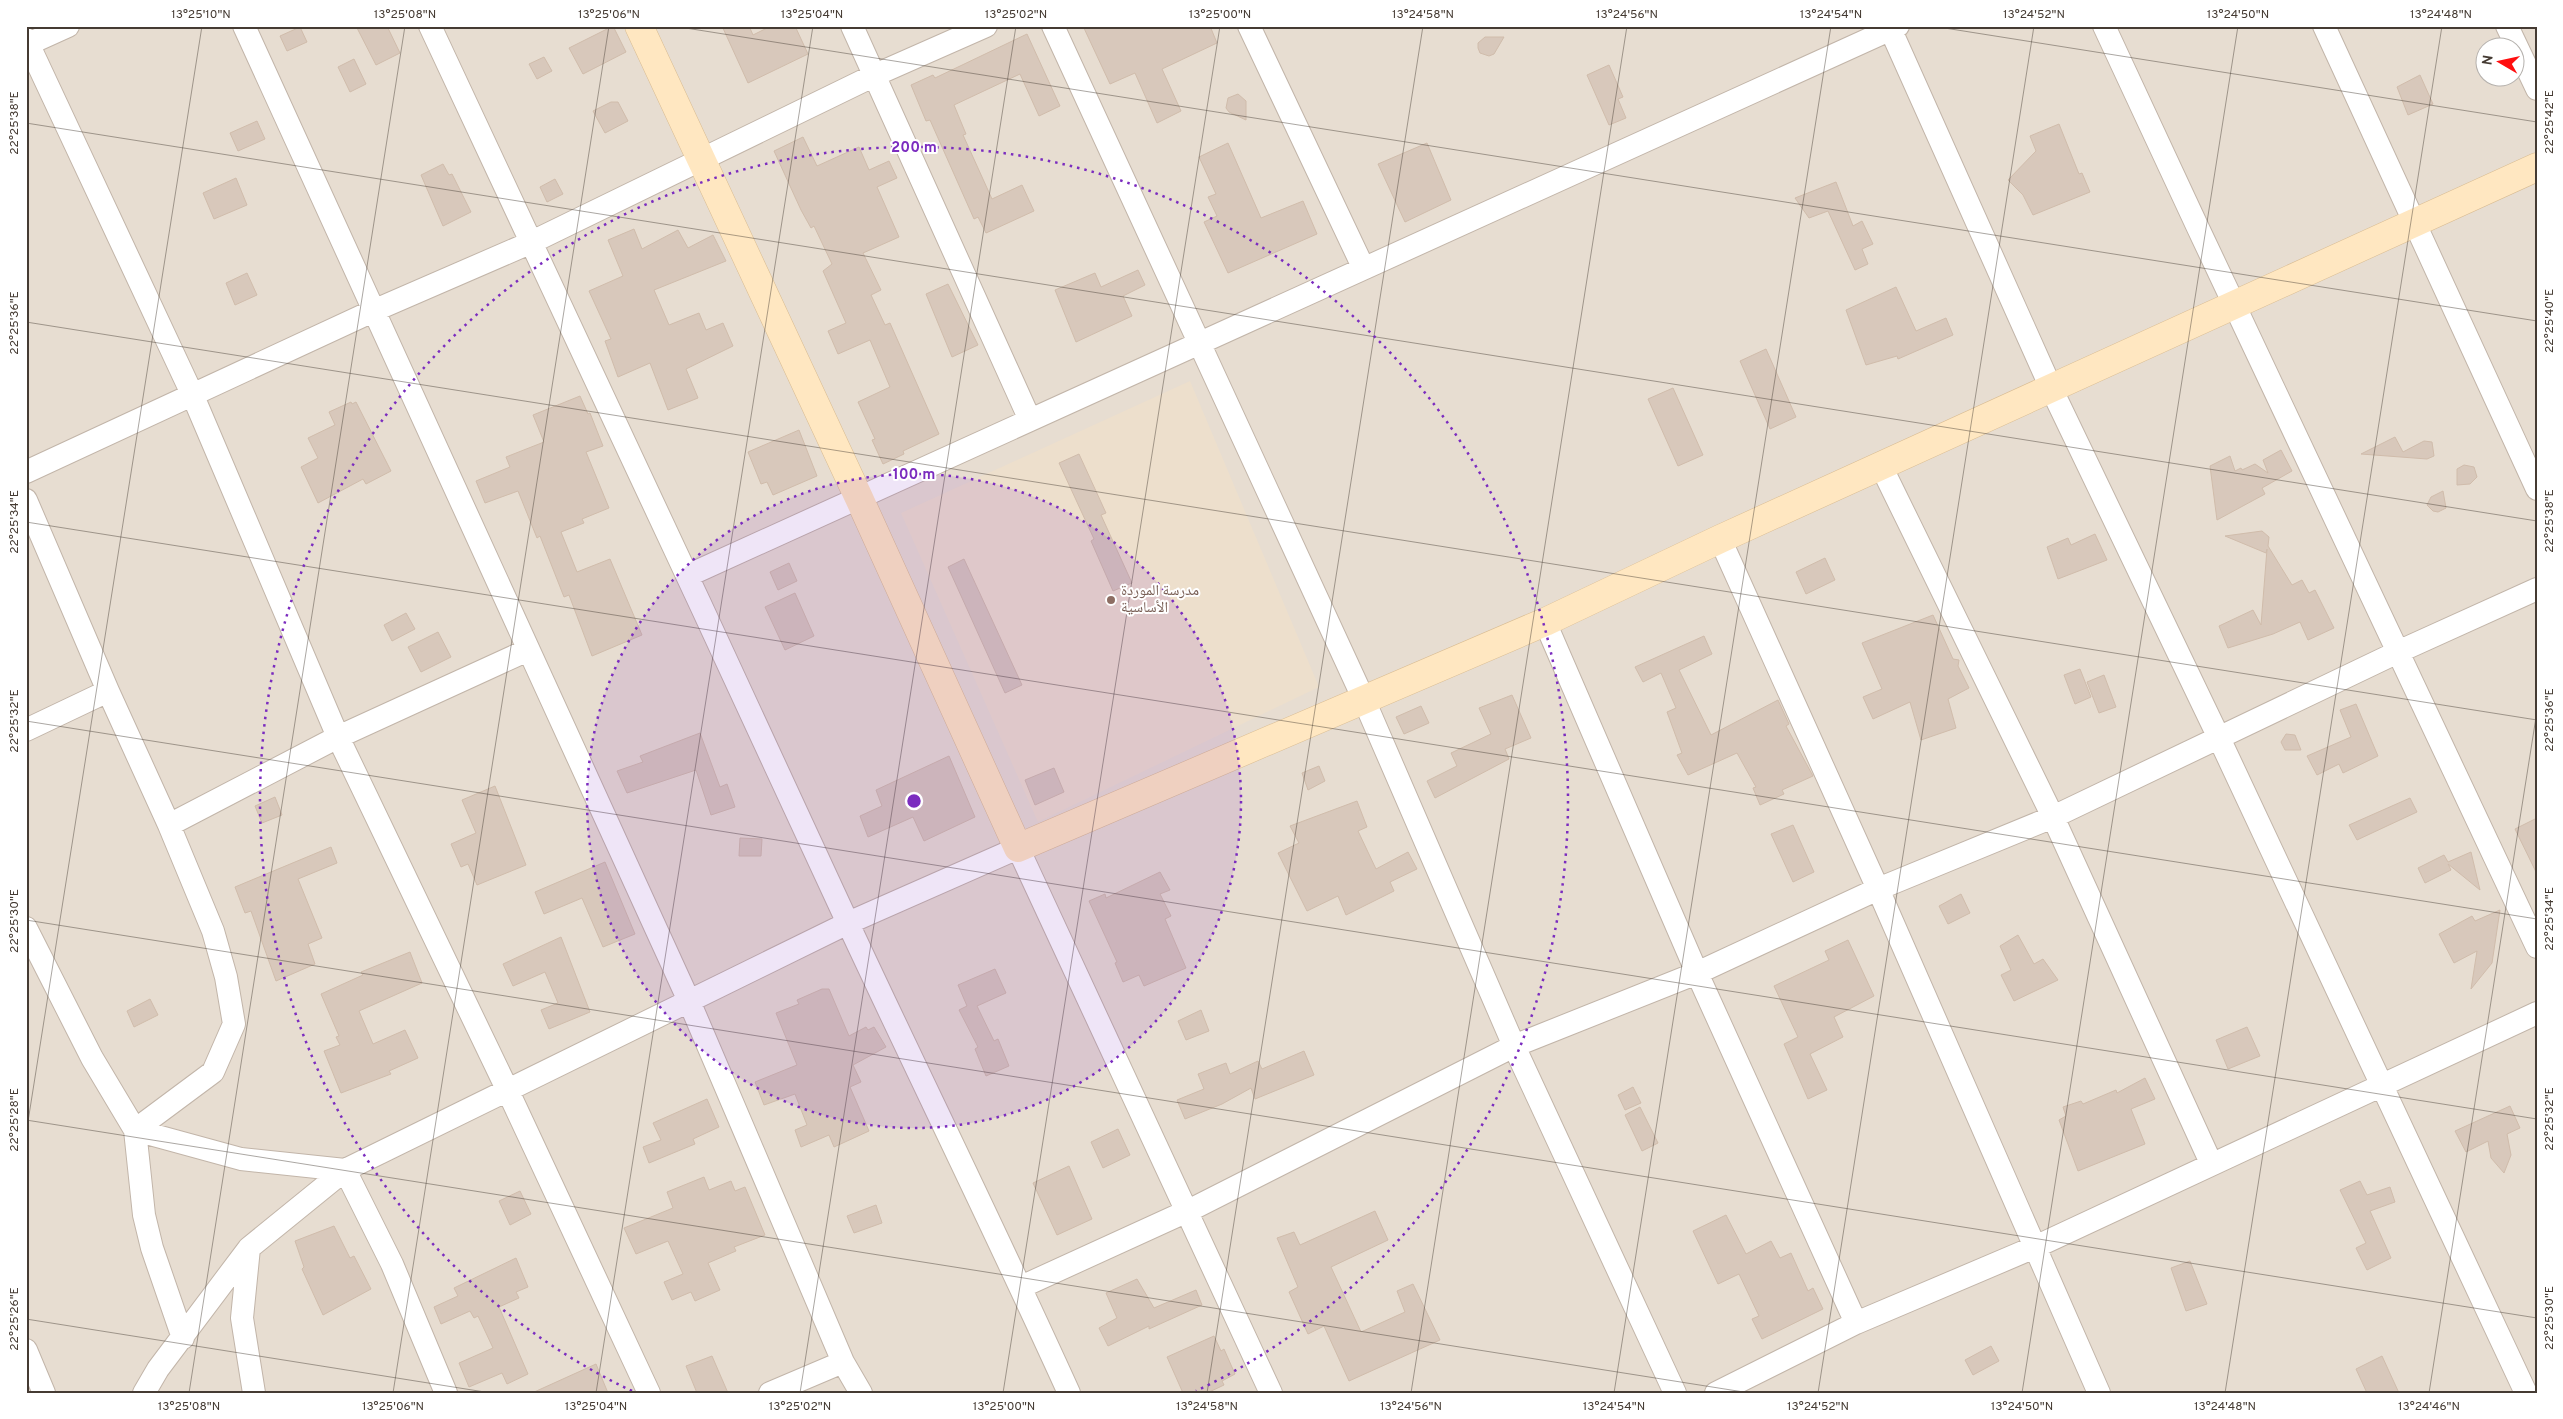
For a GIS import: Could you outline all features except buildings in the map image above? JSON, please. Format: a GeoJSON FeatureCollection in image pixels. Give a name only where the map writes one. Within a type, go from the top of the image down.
{"type":"FeatureCollection","features":[{"type":"Feature","properties":{"kind":"main road"},"geometry":{"type":"LineString","coordinates":[[639,26],[859,498],[1018,848],[1545,622],[1720,539],[2416,223],[2537,166]]}},
{"type":"Feature","properties":{"kind":"street"},"geometry":{"type":"LineString","coordinates":[[68,26],[27,43],[193,396],[338,737],[507,1089],[648,1393]]}},
{"type":"Feature","properties":{"kind":"street"},"geometry":{"type":"LineString","coordinates":[[244,26],[689,1001],[842,1362],[861,1393]]}},
{"type":"Feature","properties":{"kind":"street"},"geometry":{"type":"LineString","coordinates":[[430,26],[688,575],[848,923],[1021,1286],[1069,1393]]}},
{"type":"Feature","properties":{"kind":"street"},"geometry":{"type":"LineString","coordinates":[[852,26],[1030,420]]}},
{"type":"Feature","properties":{"kind":"street"},"geometry":{"type":"LineString","coordinates":[[26,472],[373,311],[532,242],[875,75],[986,26]]}},
{"type":"Feature","properties":{"kind":"street"},"geometry":{"type":"LineString","coordinates":[[1052,26],[1364,700],[1514,1046],[1675,1393]]}},
{"type":"Feature","properties":{"kind":"street"},"geometry":{"type":"LineString","coordinates":[[1249,26],[1363,267]]}},
{"type":"Feature","properties":{"kind":"street"},"geometry":{"type":"LineString","coordinates":[[2104,26],[2232,305],[2400,650],[2537,947]]}},
{"type":"Feature","properties":{"kind":"street"},"geometry":{"type":"LineString","coordinates":[[2324,26],[2537,489]]}},
{"type":"Feature","properties":{"kind":"street"},"geometry":{"type":"LineString","coordinates":[[2507,26],[2537,89]]}},
{"type":"Feature","properties":{"kind":"street"},"geometry":{"type":"LineString","coordinates":[[688,575],[1893,27],[2051,388],[2219,738],[2526,1393]]}},
{"type":"Feature","properties":{"kind":"street"},"geometry":{"type":"LineString","coordinates":[[1881,466],[2053,817],[2212,1163]]}},
{"type":"Feature","properties":{"kind":"street"},"geometry":{"type":"LineString","coordinates":[[26,500],[108,691],[169,825],[213,931],[226,977],[234,1024],[213,1072],[135,1130]]}},
{"type":"Feature","properties":{"kind":"street"},"geometry":{"type":"LineString","coordinates":[[1720,539],[1878,889],[2100,1393]]}},
{"type":"Feature","properties":{"kind":"street"},"geometry":{"type":"LineString","coordinates":[[1021,1286],[1187,1212],[1514,1046],[1697,973],[1878,889],[2053,817],[2400,650],[2537,589]]}},
{"type":"Feature","properties":{"kind":"street"},"geometry":{"type":"LineString","coordinates":[[1545,622],[1697,973],[1856,1323]]}},
{"type":"Feature","properties":{"kind":"street"},"geometry":{"type":"LineString","coordinates":[[169,825],[338,737],[528,650]]}},
{"type":"Feature","properties":{"kind":"street"},"geometry":{"type":"LineString","coordinates":[[26,730],[108,691]]}},
{"type":"Feature","properties":{"kind":"street"},"geometry":{"type":"LineString","coordinates":[[144,1393],[158,1369],[249,1248],[345,1170],[848,923],[1018,848],[1271,1393]]}},
{"type":"Feature","properties":{"kind":"street"},"geometry":{"type":"LineString","coordinates":[[26,928],[92,1058],[135,1130],[144,1215],[152,1248],[182,1338]]}},
{"type":"Feature","properties":{"kind":"street"},"geometry":{"type":"LineString","coordinates":[[1716,1393],[1856,1323],[2035,1247],[2537,1013]]}},
{"type":"Feature","properties":{"kind":"street"},"geometry":{"type":"LineString","coordinates":[[135,1130],[241,1159],[345,1170]]}},
{"type":"Feature","properties":{"kind":"street"},"geometry":{"type":"LineString","coordinates":[[345,1170],[392,1264],[446,1393]]}},
{"type":"Feature","properties":{"kind":"street"},"geometry":{"type":"LineString","coordinates":[[249,1248],[242,1318],[254,1393]]}},
{"type":"Feature","properties":{"kind":"street"},"geometry":{"type":"LineString","coordinates":[[26,1350],[44,1393]]}},
{"type":"Feature","properties":{"kind":"street"},"geometry":{"type":"LineString","coordinates":[[770,1393],[842,1362]]}},
{"type":"Feature","properties":{"kind":"shaded area"},"geometry":{"type":"Polygon","coordinates":[[[26,26],[2537,26],[2537,1393],[26,1393],[26,26]]]}},
{"type":"Feature","properties":{"kind":"shaded area","name":"مدرسة الموردة الأساسية"},"geometry":{"type":"Polygon","coordinates":[[[1190,381],[1319,687],[1038,822],[901,513],[1190,381]]]}},
{"type":"Feature","properties":{"kind":"place","name":"مدرسة الموردة الأساسية"},"geometry":{"type":"Point","coordinates":[1111,600]}}]}
